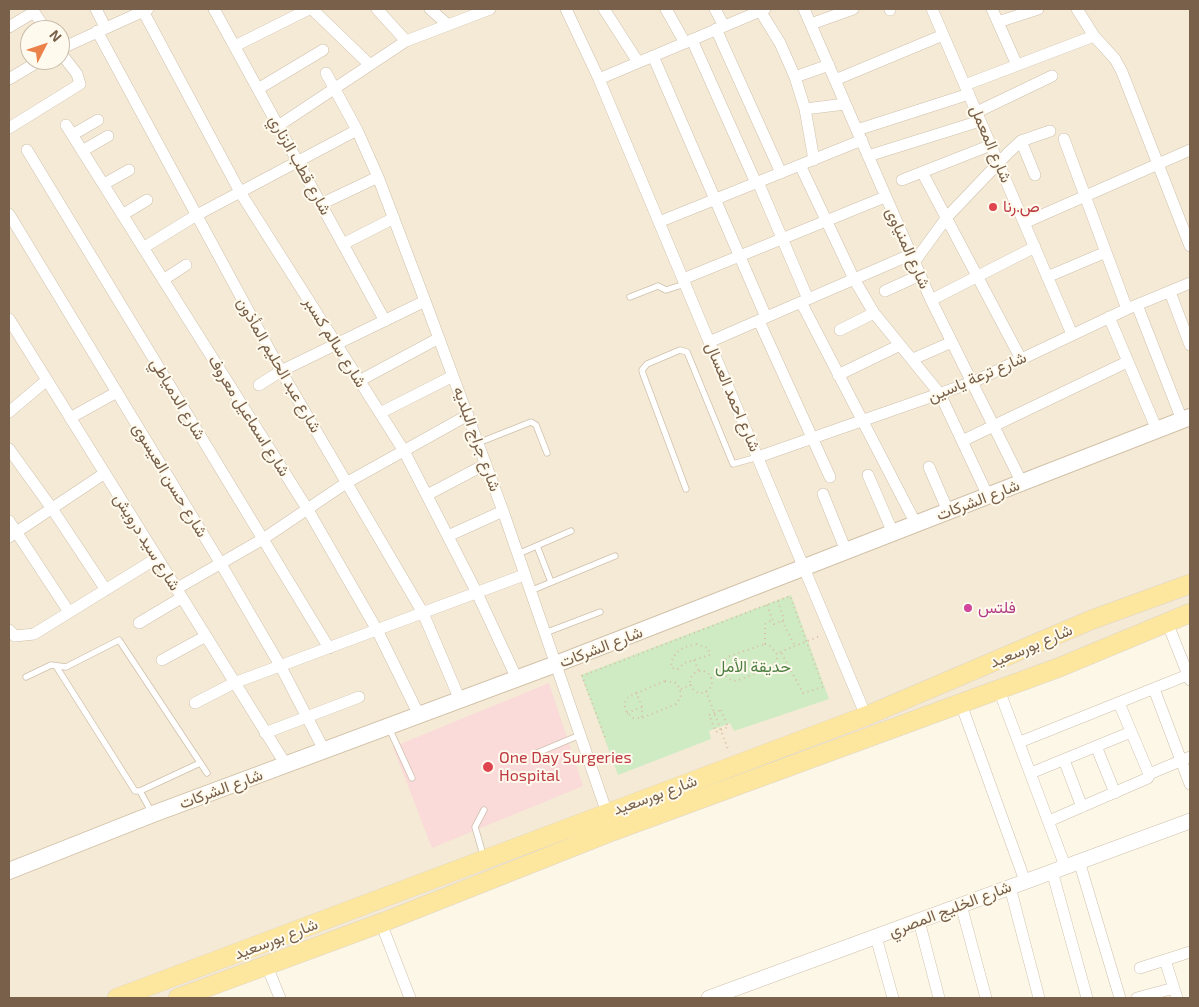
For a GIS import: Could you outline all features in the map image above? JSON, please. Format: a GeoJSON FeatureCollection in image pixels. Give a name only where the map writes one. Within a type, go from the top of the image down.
{"type":"FeatureCollection","features":[{"type":"Feature","properties":{"kind":"main road","name":"شارع الشركات"},"geometry":{"type":"LineString","coordinates":[[9,871],[153,814],[517,679],[1186,419]]}},
{"type":"Feature","properties":{"kind":"main road","name":"شارع بورسعيد"},"geometry":{"type":"LineString","coordinates":[[117,998],[866,716],[1092,620],[1190,584]]}},
{"type":"Feature","properties":{"kind":"main road","name":"شارع بورسعيد"},"geometry":{"type":"LineString","coordinates":[[178,998],[266,964],[382,923],[613,831],[1060,667],[1190,613]]}},
{"type":"Feature","properties":{"kind":"main road"},"geometry":{"type":"LineString","coordinates":[[1092,620],[1087,634],[1090,642],[1096,647],[1103,649]]}},
{"type":"Feature","properties":{"kind":"main road"},"geometry":{"type":"LineString","coordinates":[[1051,637],[1058,642],[1062,650],[1063,659],[1060,667]]}},
{"type":"Feature","properties":{"kind":"street","name":"شارع عبد الحليم المأذون"},"geometry":{"type":"LineString","coordinates":[[96,9],[101,29],[195,216],[281,371],[424,613],[460,700]]}},
{"type":"Feature","properties":{"kind":"street","name":"شارع قطب الزناري"},"geometry":{"type":"LineString","coordinates":[[214,9],[385,321]]}},
{"type":"Feature","properties":{"kind":"street"},"geometry":{"type":"LineString","coordinates":[[235,46],[311,9],[370,65]]}},
{"type":"Feature","properties":{"kind":"street"},"geometry":{"type":"LineString","coordinates":[[377,9],[406,41]]}},
{"type":"Feature","properties":{"kind":"street"},"geometry":{"type":"LineString","coordinates":[[430,9],[447,24]]}},
{"type":"Feature","properties":{"kind":"street"},"geometry":{"type":"LineString","coordinates":[[278,126],[406,41],[470,12],[490,9]]}},
{"type":"Feature","properties":{"kind":"street","name":"شارع احمد العسال"},"geometry":{"type":"LineString","coordinates":[[566,9],[599,79],[866,716]]}},
{"type":"Feature","properties":{"kind":"street"},"geometry":{"type":"LineString","coordinates":[[604,9],[638,62]]}},
{"type":"Feature","properties":{"kind":"street"},"geometry":{"type":"LineString","coordinates":[[666,9],[688,41],[757,183],[782,238],[805,300],[838,374],[916,524]]}},
{"type":"Feature","properties":{"kind":"street"},"geometry":{"type":"LineString","coordinates":[[715,9],[720,27],[782,173]]}},
{"type":"Feature","properties":{"kind":"street","name":"شارع المنياوى"},"geometry":{"type":"LineString","coordinates":[[804,9],[931,300],[1022,483]]}},
{"type":"Feature","properties":{"kind":"street"},"geometry":{"type":"LineString","coordinates":[[811,24],[853,9]]}},
{"type":"Feature","properties":{"kind":"street","name":"شارع المعمل"},"geometry":{"type":"LineString","coordinates":[[932,9],[1072,334]]}},
{"type":"Feature","properties":{"kind":"street"},"geometry":{"type":"LineString","coordinates":[[992,9],[1017,65]]}},
{"type":"Feature","properties":{"kind":"street"},"geometry":{"type":"LineString","coordinates":[[998,22],[1038,9]]}},
{"type":"Feature","properties":{"kind":"street"},"geometry":{"type":"LineString","coordinates":[[1077,9],[1094,36],[1115,59],[1122,72],[1190,246]]}},
{"type":"Feature","properties":{"kind":"street"},"geometry":{"type":"LineString","coordinates":[[9,27],[33,10]]}},
{"type":"Feature","properties":{"kind":"street"},"geometry":{"type":"LineString","coordinates":[[70,46],[101,29],[145,10]]}},
{"type":"Feature","properties":{"kind":"street","name":"شارع سالم كسبر"},"geometry":{"type":"LineString","coordinates":[[145,10],[240,192],[404,451],[477,593],[517,679]]}},
{"type":"Feature","properties":{"kind":"street"},"geometry":{"type":"LineString","coordinates":[[599,79],[761,10],[780,43],[795,77],[805,109],[814,160]]}},
{"type":"Feature","properties":{"kind":"street"},"geometry":{"type":"LineString","coordinates":[[835,80],[943,35]]}},
{"type":"Feature","properties":{"kind":"street"},"geometry":{"type":"LineString","coordinates":[[659,222],[814,160],[859,135],[967,89],[1017,65],[1094,36]]}},
{"type":"Feature","properties":{"kind":"street"},"geometry":{"type":"LineString","coordinates":[[258,89],[323,50]]}},
{"type":"Feature","properties":{"kind":"street"},"geometry":{"type":"LineString","coordinates":[[653,56],[739,256],[763,319],[830,477]]}},
{"type":"Feature","properties":{"kind":"street"},"geometry":{"type":"LineString","coordinates":[[9,128],[78,87],[80,81],[70,65]]}},
{"type":"Feature","properties":{"kind":"street"},"geometry":{"type":"LineString","coordinates":[[795,77],[829,65]]}},
{"type":"Feature","properties":{"kind":"street"},"geometry":{"type":"LineString","coordinates":[[9,79],[24,70]]}},
{"type":"Feature","properties":{"kind":"street","name":"شارع جراج البلديه"},"geometry":{"type":"LineString","coordinates":[[326,73],[336,88],[378,177],[454,376],[504,511],[524,575],[607,813]]}},
{"type":"Feature","properties":{"kind":"street"},"geometry":{"type":"LineString","coordinates":[[868,156],[979,116],[1052,76]]}},
{"type":"Feature","properties":{"kind":"street"},"geometry":{"type":"LineString","coordinates":[[805,109],[845,104]]}},
{"type":"Feature","properties":{"kind":"street"},"geometry":{"type":"LineString","coordinates":[[72,135],[98,120]]}},
{"type":"Feature","properties":{"kind":"street","name":"شارع اسماعيل معروف"},"geometry":{"type":"LineString","coordinates":[[66,124],[308,510],[377,630],[419,715]]}},
{"type":"Feature","properties":{"kind":"street"},"geometry":{"type":"LineString","coordinates":[[143,248],[195,216],[357,130]]}},
{"type":"Feature","properties":{"kind":"street"},"geometry":{"type":"LineString","coordinates":[[709,342],[854,279],[913,258],[947,217],[1021,141],[1050,131]]}},
{"type":"Feature","properties":{"kind":"street"},"geometry":{"type":"LineString","coordinates":[[82,151],[108,136]]}},
{"type":"Feature","properties":{"kind":"street"},"geometry":{"type":"LineString","coordinates":[[1064,138],[1106,252],[1186,419]]}},
{"type":"Feature","properties":{"kind":"street"},"geometry":{"type":"LineString","coordinates":[[1021,141],[1036,175]]}},
{"type":"Feature","properties":{"kind":"street"},"geometry":{"type":"LineString","coordinates":[[902,180],[991,145]]}},
{"type":"Feature","properties":{"kind":"street","name":"شارع الدمياطي"},"geometry":{"type":"LineString","coordinates":[[27,150],[330,648]]}},
{"type":"Feature","properties":{"kind":"street"},"geometry":{"type":"LineString","coordinates":[[1024,223],[1190,151]]}},
{"type":"Feature","properties":{"kind":"street"},"geometry":{"type":"LineString","coordinates":[[800,165],[854,279],[874,313],[940,394],[988,496]]}},
{"type":"Feature","properties":{"kind":"street"},"geometry":{"type":"LineString","coordinates":[[104,184],[129,170]]}},
{"type":"Feature","properties":{"kind":"street"},"geometry":{"type":"LineString","coordinates":[[922,172],[1021,359]]}},
{"type":"Feature","properties":{"kind":"street"},"geometry":{"type":"LineString","coordinates":[[321,204],[378,177]]}},
{"type":"Feature","properties":{"kind":"street"},"geometry":{"type":"LineString","coordinates":[[684,281],[782,238],[886,197]]}},
{"type":"Feature","properties":{"kind":"street"},"geometry":{"type":"LineString","coordinates":[[122,215],[147,200]]}},
{"type":"Feature","properties":{"kind":"street","name":"شارع حسن العيسوى"},"geometry":{"type":"LineString","coordinates":[[9,214],[221,564],[281,667],[324,750]]}},
{"type":"Feature","properties":{"kind":"street"},"geometry":{"type":"LineString","coordinates":[[343,244],[394,218]]}},
{"type":"Feature","properties":{"kind":"street"},"geometry":{"type":"LineString","coordinates":[[931,300],[1035,248]]}},
{"type":"Feature","properties":{"kind":"street"},"geometry":{"type":"LineString","coordinates":[[1047,277],[1106,252]]}},
{"type":"Feature","properties":{"kind":"street"},"geometry":{"type":"LineString","coordinates":[[163,280],[186,265]]}},
{"type":"Feature","properties":{"kind":"street"},"geometry":{"type":"LineString","coordinates":[[885,291],[920,275]]}},
{"type":"Feature","properties":{"kind":"street","name":"شارع ترعة ياسين"},"geometry":{"type":"LineString","coordinates":[[758,457],[973,382],[1072,334],[1190,284]]}},
{"type":"Feature","properties":{"kind":"street"},"geometry":{"type":"LineString","coordinates":[[1170,292],[1190,345]]}},
{"type":"Feature","properties":{"kind":"street"},"geometry":{"type":"LineString","coordinates":[[259,385],[281,371],[338,345],[425,301]]}},
{"type":"Feature","properties":{"kind":"street"},"geometry":{"type":"LineString","coordinates":[[840,330],[874,313]]}},
{"type":"Feature","properties":{"kind":"street"},"geometry":{"type":"LineString","coordinates":[[1110,317],[1127,362],[1157,430]]}},
{"type":"Feature","properties":{"kind":"street","name":"شارع سيد درويش"},"geometry":{"type":"LineString","coordinates":[[9,319],[286,764]]}},
{"type":"Feature","properties":{"kind":"street"},"geometry":{"type":"LineString","coordinates":[[359,381],[439,338]]}},
{"type":"Feature","properties":{"kind":"street"},"geometry":{"type":"LineString","coordinates":[[913,359],[952,342]]}},
{"type":"Feature","properties":{"kind":"street"},"geometry":{"type":"LineString","coordinates":[[838,374],[900,345]]}},
{"type":"Feature","properties":{"kind":"street"},"geometry":{"type":"LineString","coordinates":[[962,441],[1127,362]]}},
{"type":"Feature","properties":{"kind":"street"},"geometry":{"type":"LineString","coordinates":[[380,413],[454,376]]}},
{"type":"Feature","properties":{"kind":"street"},"geometry":{"type":"LineString","coordinates":[[9,412],[47,380]]}},
{"type":"Feature","properties":{"kind":"street"},"geometry":{"type":"LineString","coordinates":[[70,418],[117,392]]}},
{"type":"Feature","properties":{"kind":"street"},"geometry":{"type":"LineString","coordinates":[[139,623],[221,564],[308,510],[346,483],[468,415]]}},
{"type":"Feature","properties":{"kind":"street"},"geometry":{"type":"LineString","coordinates":[[9,450],[53,510],[106,590]]}},
{"type":"Feature","properties":{"kind":"street"},"geometry":{"type":"LineString","coordinates":[[427,495],[486,464]]}},
{"type":"Feature","properties":{"kind":"street"},"geometry":{"type":"LineString","coordinates":[[928,467],[948,512]]}},
{"type":"Feature","properties":{"kind":"street"},"geometry":{"type":"LineString","coordinates":[[12,534],[53,510],[104,474]]}},
{"type":"Feature","properties":{"kind":"street"},"geometry":{"type":"LineString","coordinates":[[868,476],[893,533]]}},
{"type":"Feature","properties":{"kind":"street"},"geometry":{"type":"LineString","coordinates":[[823,494],[846,551]]}},
{"type":"Feature","properties":{"kind":"street"},"geometry":{"type":"LineString","coordinates":[[448,536],[504,511]]}},
{"type":"Feature","properties":{"kind":"street"},"geometry":{"type":"LineString","coordinates":[[9,521],[12,534],[69,612]]}},
{"type":"Feature","properties":{"kind":"street"},"geometry":{"type":"LineString","coordinates":[[9,630],[15,636],[28,636],[157,558]]}},
{"type":"Feature","properties":{"kind":"street"},"geometry":{"type":"LineString","coordinates":[[195,704],[234,683],[524,575]]}},
{"type":"Feature","properties":{"kind":"street"},"geometry":{"type":"LineString","coordinates":[[1020,742],[1190,676],[1168,622]]}},
{"type":"Feature","properties":{"kind":"street"},"geometry":{"type":"LineString","coordinates":[[162,660],[206,636]]}},
{"type":"Feature","properties":{"kind":"street"},"geometry":{"type":"LineString","coordinates":[[1154,689],[1186,759],[1190,784]]}},
{"type":"Feature","properties":{"kind":"street"},"geometry":{"type":"LineString","coordinates":[[999,690],[1065,866],[1120,998]]}},
{"type":"Feature","properties":{"kind":"street"},"geometry":{"type":"LineString","coordinates":[[265,733],[307,719],[358,697]]}},
{"type":"Feature","properties":{"kind":"street"},"geometry":{"type":"LineString","coordinates":[[1119,703],[1149,774]]}},
{"type":"Feature","properties":{"kind":"street"},"geometry":{"type":"LineString","coordinates":[[961,704],[1025,881]]}},
{"type":"Feature","properties":{"kind":"street"},"geometry":{"type":"LineString","coordinates":[[1031,773],[1131,732]]}},
{"type":"Feature","properties":{"kind":"street"},"geometry":{"type":"LineString","coordinates":[[1096,746],[1115,793]]}},
{"type":"Feature","properties":{"kind":"street"},"geometry":{"type":"LineString","coordinates":[[1049,821],[1115,793],[1148,778],[1149,774],[1186,759]]}},
{"type":"Feature","properties":{"kind":"street"},"geometry":{"type":"LineString","coordinates":[[1064,760],[1082,807]]}},
{"type":"Feature","properties":{"kind":"street","name":"شارع الخليج المصري"},"geometry":{"type":"LineString","coordinates":[[709,998],[1190,821]]}},
{"type":"Feature","properties":{"kind":"street"},"geometry":{"type":"LineString","coordinates":[[1065,866],[1087,998]]}},
{"type":"Feature","properties":{"kind":"street"},"geometry":{"type":"LineString","coordinates":[[1010,887],[1039,998]]}},
{"type":"Feature","properties":{"kind":"street"},"geometry":{"type":"LineString","coordinates":[[961,905],[986,998]]}},
{"type":"Feature","properties":{"kind":"street"},"geometry":{"type":"LineString","coordinates":[[919,921],[940,998]]}},
{"type":"Feature","properties":{"kind":"street"},"geometry":{"type":"LineString","coordinates":[[382,923],[410,998]]}},
{"type":"Feature","properties":{"kind":"street"},"geometry":{"type":"LineString","coordinates":[[876,937],[893,998]]}},
{"type":"Feature","properties":{"kind":"street"},"geometry":{"type":"LineString","coordinates":[[1140,968],[1190,952]]}},
{"type":"Feature","properties":{"kind":"street"},"geometry":{"type":"LineString","coordinates":[[1137,998],[1175,993],[1165,960]]}},
{"type":"Feature","properties":{"kind":"street"},"geometry":{"type":"LineString","coordinates":[[266,964],[280,998]]}},
{"type":"Feature","properties":{"kind":"lane"},"geometry":{"type":"LineString","coordinates":[[630,297],[658,286],[666,290],[684,281]]}},
{"type":"Feature","properties":{"kind":"lane"},"geometry":{"type":"LineString","coordinates":[[686,489],[643,374],[642,370],[647,364],[680,350],[687,352],[731,461],[736,464],[758,457]]}},
{"type":"Feature","properties":{"kind":"lane"},"geometry":{"type":"LineString","coordinates":[[478,443],[531,422],[536,425],[547,453]]}},
{"type":"Feature","properties":{"kind":"lane"},"geometry":{"type":"LineString","coordinates":[[518,554],[571,531]]}},
{"type":"Feature","properties":{"kind":"lane"},"geometry":{"type":"LineString","coordinates":[[537,546],[551,582]]}},
{"type":"Feature","properties":{"kind":"lane"},"geometry":{"type":"LineString","coordinates":[[530,591],[615,556]]}},
{"type":"Feature","properties":{"kind":"lane"},"geometry":{"type":"LineString","coordinates":[[545,633],[600,612]]}},
{"type":"Feature","properties":{"kind":"lane"},"geometry":{"type":"LineString","coordinates":[[26,677],[49,666],[66,667],[119,640],[206,773]]}},
{"type":"Feature","properties":{"kind":"lane"},"geometry":{"type":"LineString","coordinates":[[56,666],[135,791],[140,791],[200,763]]}},
{"type":"Feature","properties":{"kind":"lane"},"geometry":{"type":"LineString","coordinates":[[388,726],[412,778]]}},
{"type":"Feature","properties":{"kind":"lane"},"geometry":{"type":"LineString","coordinates":[[537,753],[580,735]]}},
{"type":"Feature","properties":{"kind":"lane"},"geometry":{"type":"LineString","coordinates":[[140,791],[153,814]]}},
{"type":"Feature","properties":{"kind":"lane"},"geometry":{"type":"LineString","coordinates":[[484,810],[475,827],[484,860]]}},
{"type":"Feature","properties":{"kind":"path"},"geometry":{"type":"LineString","coordinates":[[605,736],[582,676],[790,596],[823,687],[803,693],[781,652]]}},
{"type":"Feature","properties":{"kind":"path"},"geometry":{"type":"LineString","coordinates":[[778,601],[784,620],[782,621],[795,646]]}},
{"type":"Feature","properties":{"kind":"path"},"geometry":{"type":"LineString","coordinates":[[767,605],[774,624],[782,621]]}},
{"type":"Feature","properties":{"kind":"path"},"geometry":{"type":"LineString","coordinates":[[765,644],[766,624],[772,620]]}},
{"type":"Feature","properties":{"kind":"path"},"geometry":{"type":"LineString","coordinates":[[776,654],[831,632]]}},
{"type":"Feature","properties":{"kind":"path"},"geometry":{"type":"LineString","coordinates":[[696,644],[710,649],[708,657],[694,660],[684,663],[678,669],[671,665],[676,653],[685,647],[696,644]]}},
{"type":"Feature","properties":{"kind":"path"},"geometry":{"type":"LineString","coordinates":[[765,644],[770,646],[776,654],[776,663],[768,669],[736,680],[730,680],[722,674],[722,664],[727,657],[765,644]]}},
{"type":"Feature","properties":{"kind":"path"},"geometry":{"type":"LineString","coordinates":[[694,660],[699,671]]}},
{"type":"Feature","properties":{"kind":"path"},"geometry":{"type":"LineString","coordinates":[[699,671],[704,672],[710,678],[711,685],[706,691],[697,692],[691,685],[692,675],[699,671]]}},
{"type":"Feature","properties":{"kind":"path"},"geometry":{"type":"LineString","coordinates":[[710,678],[722,674]]}},
{"type":"Feature","properties":{"kind":"path"},"geometry":{"type":"LineString","coordinates":[[668,681],[676,683],[680,689],[680,697],[676,704],[642,718],[633,718],[627,713],[626,700],[636,692],[668,681]]}},
{"type":"Feature","properties":{"kind":"path"},"geometry":{"type":"LineString","coordinates":[[680,689],[691,685]]}},
{"type":"Feature","properties":{"kind":"path"},"geometry":{"type":"LineString","coordinates":[[706,691],[734,766]]}},
{"type":"Feature","properties":{"kind":"path"},"geometry":{"type":"LineString","coordinates":[[636,692],[642,707],[642,718]]}},
{"type":"Feature","properties":{"kind":"path"},"geometry":{"type":"LineString","coordinates":[[627,713],[642,707]]}},
{"type":"Feature","properties":{"kind":"path"},"geometry":{"type":"LineString","coordinates":[[721,710],[728,727],[721,730],[716,732],[709,714],[721,710]]}},
{"type":"Feature","properties":{"kind":"shaded area"},"geometry":{"type":"Polygon","coordinates":[[[9,9],[1190,9],[1190,611],[986,684],[424,902],[164,998],[9,998],[9,9]]]}},
{"type":"Feature","properties":{"kind":"shaded area","name":"One Day Surgeries Hospital"},"geometry":{"type":"Polygon","coordinates":[[[549,683],[583,786],[432,848],[393,747],[549,683]]]}},
{"type":"Feature","properties":{"kind":"green space","name":"حديقة الأمل"},"geometry":{"type":"Polygon","coordinates":[[[791,595],[829,699],[734,731],[730,723],[709,731],[711,739],[618,775],[581,675],[791,595]]]}},
{"type":"Feature","properties":{"kind":"place","name":"ص.رنا"},"geometry":{"type":"Point","coordinates":[993,207]}},
{"type":"Feature","properties":{"kind":"place","name":"فلتس"},"geometry":{"type":"Point","coordinates":[968,608]}},
{"type":"Feature","properties":{"kind":"place","name":"One Day Surgeries Hospital"},"geometry":{"type":"Point","coordinates":[488,767]}}]}
